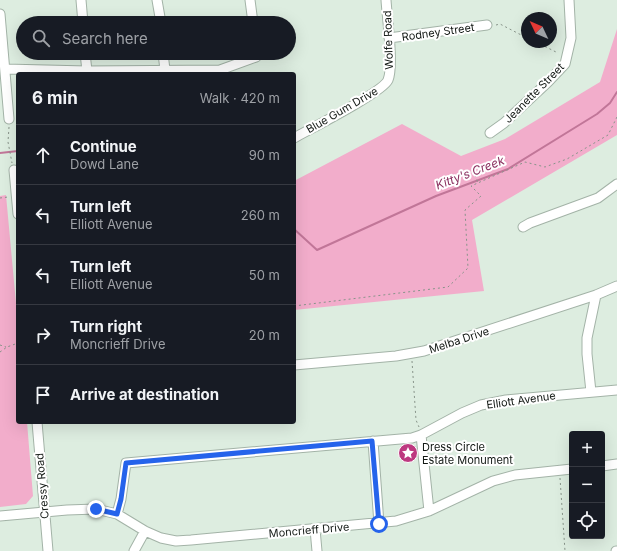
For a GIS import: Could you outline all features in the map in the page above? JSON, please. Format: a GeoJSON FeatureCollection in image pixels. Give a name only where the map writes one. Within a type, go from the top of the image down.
{"type":"FeatureCollection","features":[{"type":"Feature","properties":{"kind":"street"},"geometry":{"type":"LineString","coordinates":[[81,0],[82,16]]}},
{"type":"Feature","properties":{"kind":"street"},"geometry":{"type":"LineString","coordinates":[[157,0],[159,16]]}},
{"type":"Feature","properties":{"kind":"street"},"geometry":{"type":"LineString","coordinates":[[250,0],[251,16]]}},
{"type":"Feature","properties":{"kind":"street","name":"Wolfe Road"},"geometry":{"type":"LineString","coordinates":[[386,0],[391,63],[388,81]]}},
{"type":"Feature","properties":{"kind":"street","name":"Jeanette Street"},"geometry":{"type":"LineString","coordinates":[[490,133],[504,124],[565,64],[571,38],[569,0]]}},
{"type":"Feature","properties":{"kind":"street"},"geometry":{"type":"LineString","coordinates":[[0,14],[9,119]]}},
{"type":"Feature","properties":{"kind":"street","name":"Rodney Street"},"geometry":{"type":"LineString","coordinates":[[389,38],[487,25]]}},
{"type":"Feature","properties":{"kind":"street"},"geometry":{"type":"LineString","coordinates":[[86,60],[87,71]]}},
{"type":"Feature","properties":{"kind":"street"},"geometry":{"type":"LineString","coordinates":[[164,60],[165,70]]}},
{"type":"Feature","properties":{"kind":"street"},"geometry":{"type":"LineString","coordinates":[[5,69],[87,71],[220,70],[248,60]]}},
{"type":"Feature","properties":{"kind":"street","name":"Blue Gum Drive"},"geometry":{"type":"LineString","coordinates":[[296,137],[375,92],[388,81]]}},
{"type":"Feature","properties":{"kind":"street"},"geometry":{"type":"LineString","coordinates":[[14,170],[16,192]]}},
{"type":"Feature","properties":{"kind":"street"},"geometry":{"type":"LineString","coordinates":[[523,227],[530,223],[598,198],[617,184]]}},
{"type":"Feature","properties":{"kind":"street","name":"Melba Drive"},"geometry":{"type":"LineString","coordinates":[[296,365],[411,354],[438,347],[617,286]]}},
{"type":"Feature","properties":{"kind":"street"},"geometry":{"type":"LineString","coordinates":[[590,392],[587,338],[596,294]]}},
{"type":"Feature","properties":{"kind":"street","name":"Elliott Avenue"},"geometry":{"type":"LineString","coordinates":[[117,514],[121,499],[126,463],[412,438],[481,405],[506,400],[617,390]]}},
{"type":"Feature","properties":{"kind":"street","name":"Cressy Road"},"geometry":{"type":"LineString","coordinates":[[37,424],[48,551]]}},
{"type":"Feature","properties":{"kind":"street"},"geometry":{"type":"LineString","coordinates":[[421,435],[429,511]]}},
{"type":"Feature","properties":{"kind":"street"},"geometry":{"type":"LineString","coordinates":[[372,441],[379,524]]}},
{"type":"Feature","properties":{"kind":"street"},"geometry":{"type":"LineString","coordinates":[[605,466],[617,464]]}},
{"type":"Feature","properties":{"kind":"street","name":"Moncrieff Drive"},"geometry":{"type":"LineString","coordinates":[[0,516],[89,508],[117,514],[161,538],[176,541],[379,524],[406,519],[429,511],[493,481],[515,475],[569,469]]}},
{"type":"Feature","properties":{"kind":"street"},"geometry":{"type":"LineString","coordinates":[[315,529],[317,551]]}},
{"type":"Feature","properties":{"kind":"street"},"geometry":{"type":"LineString","coordinates":[[134,551],[144,530]]}},
{"type":"Feature","properties":{"kind":"path"},"geometry":{"type":"LineString","coordinates":[[487,25],[500,24],[521,35]]}},
{"type":"Feature","properties":{"kind":"path"},"geometry":{"type":"LineString","coordinates":[[548,48],[566,57]]}},
{"type":"Feature","properties":{"kind":"path"},"geometry":{"type":"LineString","coordinates":[[296,306],[448,287],[468,268],[465,210],[480,196],[471,186],[525,162],[546,167],[567,159],[608,136],[617,117]]}},
{"type":"Feature","properties":{"kind":"path"},"geometry":{"type":"LineString","coordinates":[[9,119],[8,142],[10,158]]}},
{"type":"Feature","properties":{"kind":"path"},"geometry":{"type":"LineString","coordinates":[[475,175],[479,183]]}},
{"type":"Feature","properties":{"kind":"path"},"geometry":{"type":"LineString","coordinates":[[0,352],[7,347],[16,344]]}},
{"type":"Feature","properties":{"kind":"path"},"geometry":{"type":"LineString","coordinates":[[0,345],[7,347]]}},
{"type":"Feature","properties":{"kind":"path"},"geometry":{"type":"LineString","coordinates":[[411,354],[416,420],[421,435]]}},
{"type":"Feature","properties":{"kind":"path"},"geometry":{"type":"LineString","coordinates":[[559,470],[565,551]]}},
{"type":"Feature","properties":{"kind":"shaded area"},"geometry":{"type":"Polygon","coordinates":[[[617,29],[617,135],[472,220],[484,291],[296,310],[296,180],[402,124],[461,156],[505,139],[600,82],[617,29]]]}},
{"type":"Feature","properties":{"kind":"shaded area"},"geometry":{"type":"Polygon","coordinates":[[[6,195],[16,303],[16,424],[27,424],[33,496],[26,504],[0,507],[0,196],[6,195]]]}},
{"type":"Feature","properties":{"kind":"waterway","name":"Kitty's Creek"},"geometry":{"type":"LineString","coordinates":[[296,231],[317,250],[436,196],[508,169],[597,114],[610,103],[617,92]]}},
{"type":"Feature","properties":{"kind":"waterway"},"geometry":{"type":"LineString","coordinates":[[0,153],[16,151]]}},
{"type":"Feature","properties":{"kind":"place","name":"Dress Circle Estate Monument"},"geometry":{"type":"Point","coordinates":[408,453]}},
{"type":"Feature","properties":{"kind":"route"},"geometry":{"type":"LineString","coordinates":[[96,509],[117,514],[121,499],[126,463],[372,441],[379,524]]}}]}
